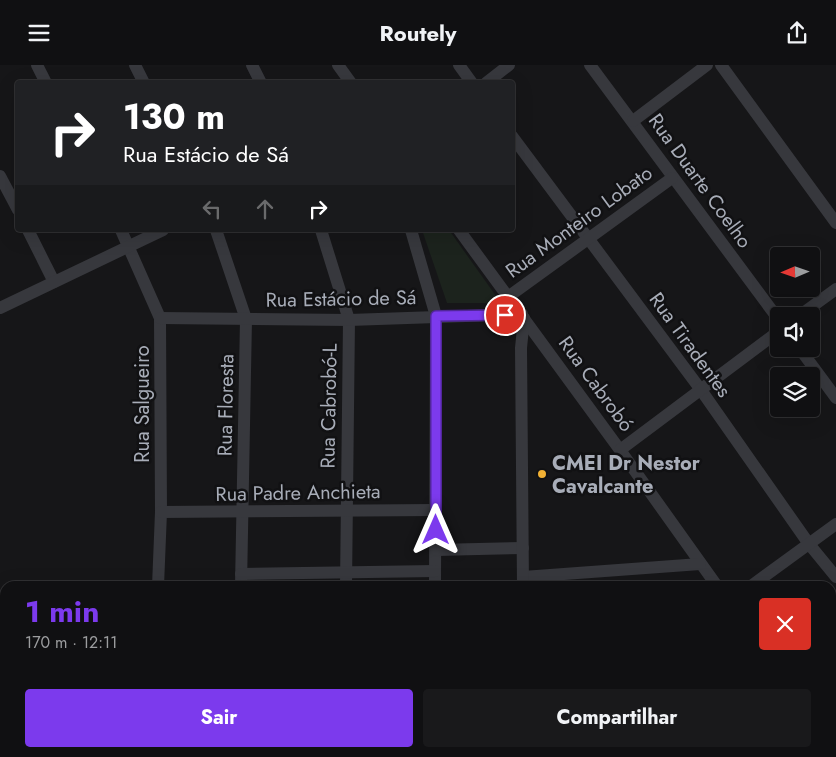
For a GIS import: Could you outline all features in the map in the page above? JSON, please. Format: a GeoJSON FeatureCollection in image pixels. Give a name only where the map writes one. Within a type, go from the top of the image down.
{"type":"FeatureCollection","features":[{"type":"Feature","properties":{"kind":"street"},"geometry":{"type":"LineString","coordinates":[[37,65],[44,80]]}},
{"type":"Feature","properties":{"kind":"street"},"geometry":{"type":"LineString","coordinates":[[135,65],[142,80]]}},
{"type":"Feature","properties":{"kind":"street"},"geometry":{"type":"LineString","coordinates":[[252,65],[260,80]]}},
{"type":"Feature","properties":{"kind":"street"},"geometry":{"type":"LineString","coordinates":[[338,65],[349,80]]}},
{"type":"Feature","properties":{"kind":"street"},"geometry":{"type":"LineString","coordinates":[[459,65],[470,80]]}},
{"type":"Feature","properties":{"kind":"street"},"geometry":{"type":"LineString","coordinates":[[490,80],[509,65]]}},
{"type":"Feature","properties":{"kind":"street","name":"Rua Duarte Coelho"},"geometry":{"type":"LineString","coordinates":[[590,65],[770,308]]}},
{"type":"Feature","properties":{"kind":"street"},"geometry":{"type":"LineString","coordinates":[[632,121],[707,65]]}},
{"type":"Feature","properties":{"kind":"street"},"geometry":{"type":"LineString","coordinates":[[721,65],[836,223]]}},
{"type":"Feature","properties":{"kind":"street","name":"Rua Tiradentes"},"geometry":{"type":"LineString","coordinates":[[515,140],[701,390],[809,544],[836,577]]}},
{"type":"Feature","properties":{"kind":"street"},"geometry":{"type":"LineString","coordinates":[[0,177],[15,204]]}},
{"type":"Feature","properties":{"kind":"street","name":"Rua Monteiro Lobato"},"geometry":{"type":"LineString","coordinates":[[508,297],[672,178]]}},
{"type":"Feature","properties":{"kind":"street"},"geometry":{"type":"LineString","coordinates":[[29,232],[54,282]]}},
{"type":"Feature","properties":{"kind":"street","name":"Rua Salgueiro"},"geometry":{"type":"LineString","coordinates":[[122,232],[160,318],[161,512],[158,581]]}},
{"type":"Feature","properties":{"kind":"street"},"geometry":{"type":"LineString","coordinates":[[0,308],[159,232]]}},
{"type":"Feature","properties":{"kind":"street","name":"Rua Floresta"},"geometry":{"type":"LineString","coordinates":[[217,232],[246,319],[241,580]]}},
{"type":"Feature","properties":{"kind":"street","name":"Rua Cabrobó-L"},"geometry":{"type":"LineString","coordinates":[[322,232],[349,320],[346,581]]}},
{"type":"Feature","properties":{"kind":"street"},"geometry":{"type":"LineString","coordinates":[[412,232],[436,316],[435,581]]}},
{"type":"Feature","properties":{"kind":"street","name":"Rua Cabrobó"},"geometry":{"type":"LineString","coordinates":[[460,232],[713,581]]}},
{"type":"Feature","properties":{"kind":"street"},"geometry":{"type":"LineString","coordinates":[[811,307],[836,289]]}},
{"type":"Feature","properties":{"kind":"street","name":"Rua Estácio de Sá"},"geometry":{"type":"LineString","coordinates":[[160,318],[349,320],[436,316],[523,316]]}},
{"type":"Feature","properties":{"kind":"street"},"geometry":{"type":"LineString","coordinates":[[523,316],[521,348],[523,581]]}},
{"type":"Feature","properties":{"kind":"street"},"geometry":{"type":"LineString","coordinates":[[620,450],[770,338]]}},
{"type":"Feature","properties":{"kind":"street"},"geometry":{"type":"LineString","coordinates":[[806,357],[836,398]]}},
{"type":"Feature","properties":{"kind":"street","name":"Rua Padre Anchieta"},"geometry":{"type":"LineString","coordinates":[[161,512],[243,513],[436,510]]}},
{"type":"Feature","properties":{"kind":"street"},"geometry":{"type":"LineString","coordinates":[[758,581],[836,524]]}},
{"type":"Feature","properties":{"kind":"street"},"geometry":{"type":"LineString","coordinates":[[436,550],[523,548]]}},
{"type":"Feature","properties":{"kind":"street"},"geometry":{"type":"LineString","coordinates":[[533,581],[700,564]]}},
{"type":"Feature","properties":{"kind":"street"},"geometry":{"type":"LineString","coordinates":[[241,580],[346,573],[436,571]]}},
{"type":"Feature","properties":{"kind":"shaded area"},"geometry":{"type":"Polygon","coordinates":[[[423,232],[450,232],[501,303],[447,303],[423,232]]]}},
{"type":"Feature","properties":{"kind":"place","name":"CMEI Dr Nestor Cavalcante"},"geometry":{"type":"Point","coordinates":[542,474]}},
{"type":"Feature","properties":{"kind":"route"},"geometry":{"type":"LineString","coordinates":[[436,530],[436,316],[505,315]]}}]}
